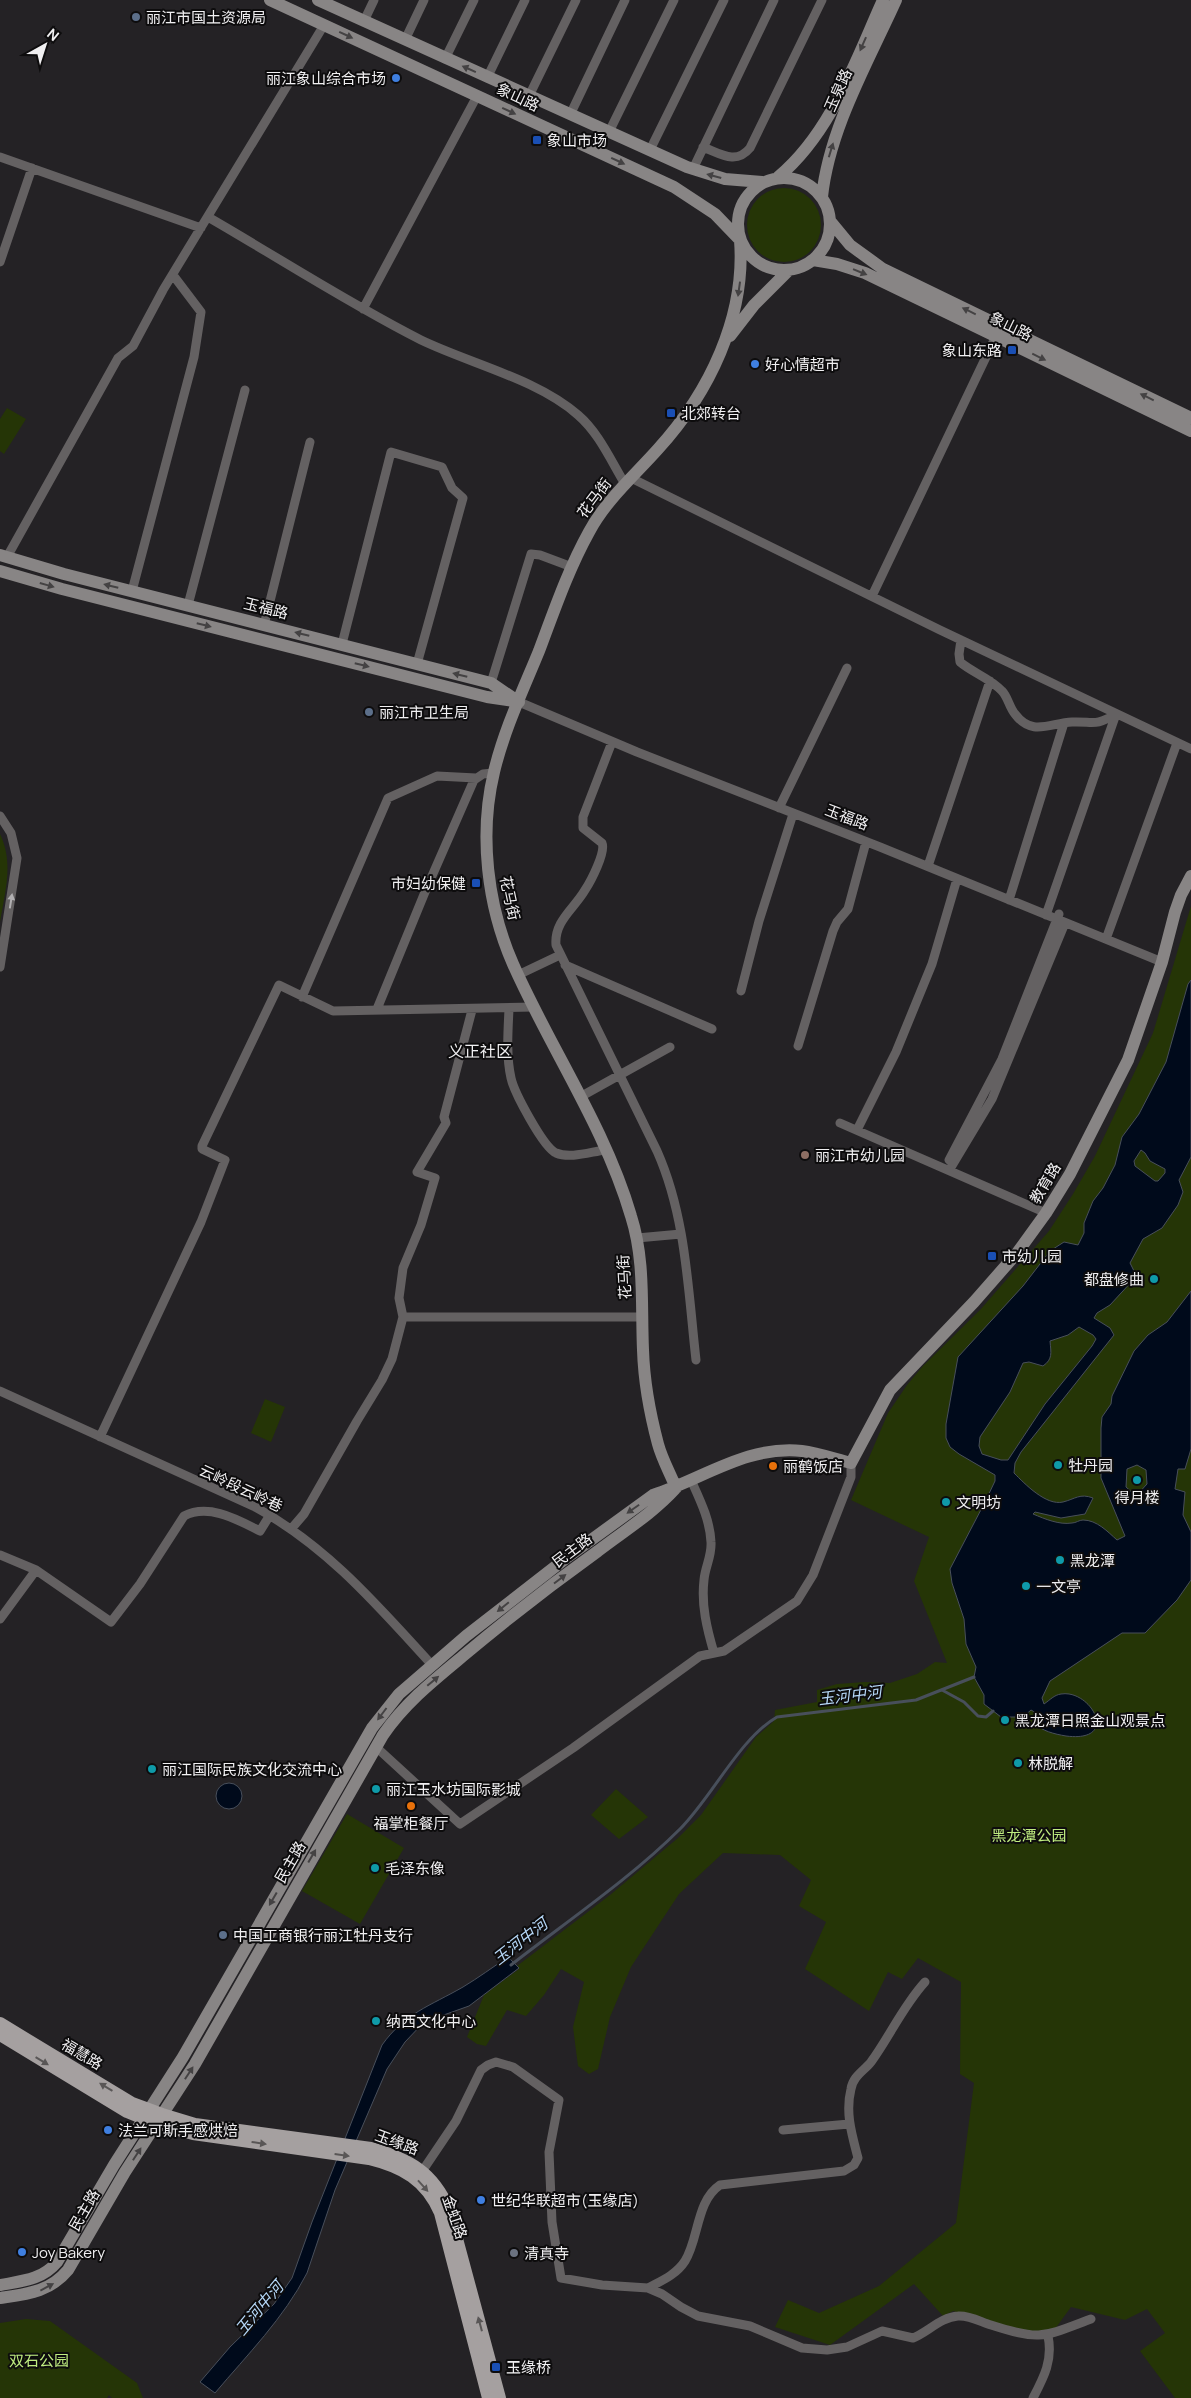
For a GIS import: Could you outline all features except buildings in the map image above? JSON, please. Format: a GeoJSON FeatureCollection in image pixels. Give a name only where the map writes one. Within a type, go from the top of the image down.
{"type":"FeatureCollection","features":[{"type":"Feature","properties":{"kind":"main road","name":"象山路"},"geometry":{"type":"LineString","coordinates":[[270,0],[674,187],[715,214],[740,240]]}},
{"type":"Feature","properties":{"kind":"main road","name":"象山路"},"geometry":{"type":"LineString","coordinates":[[318,0],[487,78],[693,169],[725,179],[762,182]]}},
{"type":"Feature","properties":{"kind":"main road","name":"玉泉路"},"geometry":{"type":"LineString","coordinates":[[778,178],[798,159],[820,130],[883,0]]}},
{"type":"Feature","properties":{"kind":"main road","name":"玉泉路"},"geometry":{"type":"LineString","coordinates":[[822,197],[826,168],[834,140],[896,0]]}},
{"type":"Feature","properties":{"kind":"main road"},"geometry":{"type":"LineString","coordinates":[[778,178],[802,181],[822,197],[830,222],[828,239],[813,260],[806,265],[789,270],[772,269],[756,261],[740,240],[737,223],[741,206],[750,192],[762,182],[778,178]]}},
{"type":"Feature","properties":{"kind":"main road","name":"象山路"},"geometry":{"type":"LineString","coordinates":[[830,222],[850,245],[883,269],[1191,418]]}},
{"type":"Feature","properties":{"kind":"main road","name":"花马街"},"geometry":{"type":"LineString","coordinates":[[724,344],[738,294],[741,265],[740,240]]}},
{"type":"Feature","properties":{"kind":"main road","name":"象山路"},"geometry":{"type":"LineString","coordinates":[[813,260],[837,264],[865,273],[1191,431]]}},
{"type":"Feature","properties":{"kind":"main road","name":"花马街"},"geometry":{"type":"LineString","coordinates":[[676,1488],[658,1447],[654,1424],[643,1352],[641,1258],[637,1238],[624,1194],[605,1150],[518,974],[498,924],[488,868],[487,816],[493,773],[519,702],[572,567],[597,518],[678,425],[701,389],[724,344],[754,305],[789,270]]}},
{"type":"Feature","properties":{"kind":"main road","name":"玉福路"},"geometry":{"type":"LineString","coordinates":[[3,556],[491,683],[519,702]]}},
{"type":"Feature","properties":{"kind":"main road","name":"玉福路"},"geometry":{"type":"LineString","coordinates":[[0,571],[62,589],[487,697],[519,702]]}},
{"type":"Feature","properties":{"kind":"main road","name":"教育路"},"geometry":{"type":"LineString","coordinates":[[851,1463],[890,1390],[995,1280],[1046,1213],[1070,1174],[1116,1087],[1138,1036],[1162,962],[1175,912],[1191,876]]}},
{"type":"Feature","properties":{"kind":"main road","name":"民主路"},"geometry":{"type":"LineString","coordinates":[[0,2285],[35,2278],[53,2267],[183,2057],[372,1728],[399,1694],[515,1597],[652,1495],[676,1488],[736,1460],[766,1453],[803,1452],[851,1463]]}},
{"type":"Feature","properties":{"kind":"main road","name":"民主路"},"geometry":{"type":"LineString","coordinates":[[0,2298],[40,2291],[63,2276],[195,2064],[391,1723],[417,1694],[523,1607],[660,1505],[676,1488]]}},
{"type":"Feature","properties":{"kind":"main road","name":"福慧路"},"geometry":{"type":"LineString","coordinates":[[0,2024],[132,2103],[146,2114]]}},
{"type":"Feature","properties":{"kind":"main road","name":"福慧路"},"geometry":{"type":"LineString","coordinates":[[0,2036],[127,2112],[146,2114]]}},
{"type":"Feature","properties":{"kind":"main road","name":"金虹路"},"geometry":{"type":"LineString","coordinates":[[146,2114],[193,2134],[304,2144],[384,2157],[417,2178],[436,2204],[488,2398]]}},
{"type":"Feature","properties":{"kind":"main road","name":"玉缘路"},"geometry":{"type":"LineString","coordinates":[[384,2157],[423,2170],[440,2190],[449,2209],[500,2398]]}},
{"type":"Feature","properties":{"kind":"street"},"geometry":{"type":"LineString","coordinates":[[364,21],[374,0]]}},
{"type":"Feature","properties":{"kind":"street"},"geometry":{"type":"LineString","coordinates":[[405,40],[424,0]]}},
{"type":"Feature","properties":{"kind":"street"},"geometry":{"type":"LineString","coordinates":[[446,59],[474,0]]}},
{"type":"Feature","properties":{"kind":"street"},"geometry":{"type":"LineString","coordinates":[[487,78],[525,0]]}},
{"type":"Feature","properties":{"kind":"street"},"geometry":{"type":"LineString","coordinates":[[529,96],[576,0]]}},
{"type":"Feature","properties":{"kind":"street"},"geometry":{"type":"LineString","coordinates":[[570,114],[625,0]]}},
{"type":"Feature","properties":{"kind":"street"},"geometry":{"type":"LineString","coordinates":[[609,132],[674,0]]}},
{"type":"Feature","properties":{"kind":"street"},"geometry":{"type":"LineString","coordinates":[[650,150],[724,0]]}},
{"type":"Feature","properties":{"kind":"street"},"geometry":{"type":"LineString","coordinates":[[693,169],[774,0]]}},
{"type":"Feature","properties":{"kind":"street"},"geometry":{"type":"LineString","coordinates":[[704,147],[731,159],[742,156],[750,148],[822,0]]}},
{"type":"Feature","properties":{"kind":"street"},"geometry":{"type":"LineString","coordinates":[[3,556],[118,358],[133,346],[172,275],[324,25]]}},
{"type":"Feature","properties":{"kind":"street"},"geometry":{"type":"LineString","coordinates":[[363,309],[477,96]]}},
{"type":"Feature","properties":{"kind":"street"},"geometry":{"type":"LineString","coordinates":[[0,157],[201,228]]}},
{"type":"Feature","properties":{"kind":"street"},"geometry":{"type":"LineString","coordinates":[[0,262],[32,168]]}},
{"type":"Feature","properties":{"kind":"street"},"geometry":{"type":"LineString","coordinates":[[208,217],[363,309],[442,350],[533,386],[572,410],[594,432],[628,481],[1191,749]]}},
{"type":"Feature","properties":{"kind":"street"},"geometry":{"type":"LineString","coordinates":[[132,591],[194,357],[201,322],[201,312],[172,275]]}},
{"type":"Feature","properties":{"kind":"street"},"geometry":{"type":"LineString","coordinates":[[872,596],[996,336]]}},
{"type":"Feature","properties":{"kind":"street"},"geometry":{"type":"LineString","coordinates":[[188,605],[245,390]]}},
{"type":"Feature","properties":{"kind":"street"},"geometry":{"type":"LineString","coordinates":[[264,625],[310,442]]}},
{"type":"Feature","properties":{"kind":"street"},"geometry":{"type":"LineString","coordinates":[[342,644],[391,452],[442,467],[452,488],[463,498],[417,664]]}},
{"type":"Feature","properties":{"kind":"street"},"geometry":{"type":"LineString","coordinates":[[491,683],[531,554],[540,555],[572,567]]}},
{"type":"Feature","properties":{"kind":"street"},"geometry":{"type":"LineString","coordinates":[[961,640],[960,662],[1003,691],[1014,713],[1029,725],[1045,728],[1064,722],[1095,724],[1103,722],[1116,714]]}},
{"type":"Feature","properties":{"kind":"street"},"geometry":{"type":"LineString","coordinates":[[779,808],[798,774],[847,668]]}},
{"type":"Feature","properties":{"kind":"street"},"geometry":{"type":"LineString","coordinates":[[928,866],[990,682]]}},
{"type":"Feature","properties":{"kind":"street","name":"玉福路"},"geometry":{"type":"LineString","coordinates":[[519,702],[612,742],[928,866],[1162,962]]}},
{"type":"Feature","properties":{"kind":"street"},"geometry":{"type":"LineString","coordinates":[[1046,914],[1116,714]]}},
{"type":"Feature","properties":{"kind":"street"},"geometry":{"type":"LineString","coordinates":[[1009,900],[1064,722]]}},
{"type":"Feature","properties":{"kind":"street"},"geometry":{"type":"LineString","coordinates":[[612,742],[582,817],[583,828],[602,843],[604,851],[585,890],[560,924],[556,940],[560,955],[664,1166],[674,1197],[681,1234],[696,1360]]}},
{"type":"Feature","properties":{"kind":"street"},"geometry":{"type":"LineString","coordinates":[[1106,939],[1177,742]]}},
{"type":"Feature","properties":{"kind":"street"},"geometry":{"type":"LineString","coordinates":[[302,997],[388,798],[437,776],[476,778],[483,774],[493,773]]}},
{"type":"Feature","properties":{"kind":"street"},"geometry":{"type":"LineString","coordinates":[[377,1009],[424,892],[476,778]]}},
{"type":"Feature","properties":{"kind":"street"},"geometry":{"type":"LineString","coordinates":[[741,991],[758,921],[793,814]]}},
{"type":"Feature","properties":{"kind":"street"},"geometry":{"type":"LineString","coordinates":[[0,816],[14,840],[17,867],[0,966]]}},
{"type":"Feature","properties":{"kind":"street"},"geometry":{"type":"LineString","coordinates":[[798,1046],[833,931],[837,922],[848,909],[866,842]]}},
{"type":"Feature","properties":{"kind":"street"},"geometry":{"type":"LineString","coordinates":[[858,1130],[896,1052],[928,972],[957,879]]}},
{"type":"Feature","properties":{"kind":"street"},"geometry":{"type":"LineString","coordinates":[[949,1164],[1002,1059],[1059,914]]}},
{"type":"Feature","properties":{"kind":"street"},"geometry":{"type":"LineString","coordinates":[[949,1164],[992,1099],[1066,923]]}},
{"type":"Feature","properties":{"kind":"street"},"geometry":{"type":"LineString","coordinates":[[518,974],[560,955]]}},
{"type":"Feature","properties":{"kind":"street"},"geometry":{"type":"LineString","coordinates":[[565,965],[712,1029]]}},
{"type":"Feature","properties":{"kind":"street"},"geometry":{"type":"LineString","coordinates":[[100,1437],[149,1335],[215,1186],[225,1160],[202,1149],[202,1146],[279,986],[333,1011],[347,1012],[377,1009],[472,1010],[534,1007]]}},
{"type":"Feature","properties":{"kind":"street"},"geometry":{"type":"LineString","coordinates":[[509,1009],[508,1044],[511,1079],[542,1141],[555,1152],[568,1156],[605,1150]]}},
{"type":"Feature","properties":{"kind":"street"},"geometry":{"type":"LineString","coordinates":[[292,1528],[304,1514],[348,1435],[382,1380],[392,1359],[403,1317],[399,1298],[403,1268],[421,1225],[435,1178],[417,1172],[446,1123],[444,1117],[472,1010]]}},
{"type":"Feature","properties":{"kind":"street"},"geometry":{"type":"LineString","coordinates":[[580,1098],[670,1047]]}},
{"type":"Feature","properties":{"kind":"street"},"geometry":{"type":"LineString","coordinates":[[840,1123],[949,1164],[1046,1213]]}},
{"type":"Feature","properties":{"kind":"street"},"geometry":{"type":"LineString","coordinates":[[637,1238],[681,1234]]}},
{"type":"Feature","properties":{"kind":"street"},"geometry":{"type":"LineString","coordinates":[[403,1317],[642,1317]]}},
{"type":"Feature","properties":{"kind":"street","name":"云岭段云岭巷"},"geometry":{"type":"LineString","coordinates":[[0,1391],[270,1515],[292,1528],[324,1553],[364,1591],[432,1665]]}},
{"type":"Feature","properties":{"kind":"street"},"geometry":{"type":"LineString","coordinates":[[376,1747],[460,1824],[573,1748],[700,1656],[724,1651],[789,1608],[803,1593],[813,1575],[851,1477],[851,1463]]}},
{"type":"Feature","properties":{"kind":"street"},"geometry":{"type":"LineString","coordinates":[[691,1480],[707,1518],[711,1536],[712,1552],[704,1578],[704,1597],[707,1628],[714,1653]]}},
{"type":"Feature","properties":{"kind":"street"},"geometry":{"type":"LineString","coordinates":[[0,1555],[36,1570],[111,1622],[140,1584],[184,1516],[196,1511],[208,1511],[237,1520],[260,1532],[270,1515]]}},
{"type":"Feature","properties":{"kind":"street"},"geometry":{"type":"LineString","coordinates":[[0,1619],[36,1570]]}},
{"type":"Feature","properties":{"kind":"street"},"geometry":{"type":"LineString","coordinates":[[648,2288],[674,2274],[686,2260],[708,2196],[714,2189],[726,2183],[848,2170],[854,2165],[858,2158],[849,2124],[850,2097],[853,2082],[870,2063],[907,2004],[925,1982]]}},
{"type":"Feature","properties":{"kind":"street"},"geometry":{"type":"LineString","coordinates":[[423,2170],[456,2121],[481,2070],[496,2062],[513,2067],[559,2100],[549,2152],[552,2222],[561,2278],[602,2285],[648,2288],[662,2294],[681,2308],[698,2316],[750,2326],[802,2348],[818,2350],[837,2349],[857,2344],[882,2331],[913,2338],[947,2319],[958,2316],[1020,2334],[1048,2336],[1091,2319]]}},
{"type":"Feature","properties":{"kind":"street"},"geometry":{"type":"LineString","coordinates":[[783,2130],[849,2124]]}},
{"type":"Feature","properties":{"kind":"street"},"geometry":{"type":"LineString","coordinates":[[1033,2398],[1047,2371],[1050,2355],[1048,2336]]}},
{"type":"Feature","properties":{"kind":"green space"},"geometry":{"type":"Polygon","coordinates":[[[784,188],[798,191],[810,199],[818,211],[821,225],[818,239],[810,251],[798,259],[784,262],[770,259],[758,251],[750,239],[747,225],[750,211],[758,199],[770,191],[784,188]]]}},
{"type":"Feature","properties":{"kind":"green space"},"geometry":{"type":"Polygon","coordinates":[[[7,408],[26,419],[4,454],[0,451],[0,419],[7,408]]]}},
{"type":"Feature","properties":{"kind":"green space"},"geometry":{"type":"Polygon","coordinates":[[[0,834],[7,856],[7,878],[0,922],[0,834]]]}},
{"type":"Feature","properties":{"kind":"green space","name":"黑龙潭公园"},"geometry":{"type":"Polygon","coordinates":[[[1191,906],[1191,2398],[1175,2398],[1140,2351],[1165,2333],[1147,2309],[1125,2320],[1071,2307],[1055,2329],[1036,2334],[953,2311],[943,2316],[914,2284],[830,2345],[775,2327],[788,2300],[819,2313],[879,2286],[956,2223],[974,2083],[960,2074],[961,1982],[918,1958],[902,1979],[888,1972],[869,2011],[805,1969],[826,1922],[799,1906],[811,1880],[780,1855],[723,1853],[679,1894],[631,1967],[610,2017],[598,2069],[589,2074],[578,2066],[573,2027],[584,1982],[561,1969],[544,1995],[526,2016],[507,2010],[486,2046],[477,2044],[467,2037],[484,1995],[519,1969],[517,1966],[610,1895],[678,1838],[701,1815],[756,1737],[774,1721],[775,1710],[817,1702],[817,1690],[837,1684],[890,1683],[917,1674],[935,1662],[947,1663],[914,1581],[929,1537],[851,1500],[888,1413],[907,1385],[923,1366],[980,1310],[1049,1231],[1095,1156],[1153,1033],[1191,906]]]}},
{"type":"Feature","properties":{"kind":"green space"},"geometry":{"type":"Polygon","coordinates":[[[265,1399],[285,1407],[271,1442],[251,1433],[265,1399]]]}},
{"type":"Feature","properties":{"kind":"green space"},"geometry":{"type":"Polygon","coordinates":[[[616,1789],[648,1817],[619,1839],[591,1815],[616,1789]]]}},
{"type":"Feature","properties":{"kind":"green space"},"geometry":{"type":"Polygon","coordinates":[[[347,1814],[404,1848],[360,1924],[302,1891],[347,1814]]]}},
{"type":"Feature","properties":{"kind":"green space","name":"双石公园"},"geometry":{"type":"Polygon","coordinates":[[[26,2319],[50,2321],[137,2383],[143,2398],[112,2398],[109,2395],[107,2398],[0,2398],[0,2323],[26,2319]]]}},
{"type":"Feature","properties":{"kind":"water"},"geometry":{"type":"Polygon","coordinates":[[[1191,980],[1191,1157],[1179,1180],[1183,1192],[1178,1205],[1162,1228],[1143,1239],[1130,1263],[1134,1271],[1134,1279],[1110,1305],[1097,1313],[1094,1318],[1110,1328],[1114,1335],[1021,1452],[1015,1463],[1014,1473],[1036,1493],[1050,1501],[1063,1502],[1081,1496],[1093,1498],[1085,1514],[1061,1518],[1035,1512],[1033,1514],[1062,1523],[1073,1523],[1082,1520],[1093,1522],[1117,1540],[1125,1536],[1101,1478],[1102,1417],[1111,1404],[1112,1396],[1134,1351],[1148,1335],[1167,1322],[1191,1291],[1191,1449],[1185,1469],[1178,1469],[1175,1489],[1185,1492],[1183,1515],[1191,1532],[1191,1580],[1177,1600],[1145,1633],[1122,1633],[1050,1681],[1042,1698],[1044,1704],[1061,1694],[1072,1695],[1082,1699],[1095,1716],[1096,1724],[1093,1732],[1083,1736],[1066,1736],[1048,1732],[1037,1726],[1034,1723],[1038,1714],[1031,1710],[1023,1717],[1001,1717],[984,1704],[984,1695],[974,1677],[976,1667],[966,1644],[964,1619],[952,1583],[950,1569],[985,1502],[995,1481],[995,1475],[950,1447],[946,1438],[946,1424],[958,1357],[1023,1286],[1050,1251],[1064,1242],[1078,1245],[1084,1233],[1084,1223],[1093,1201],[1103,1188],[1115,1165],[1122,1137],[1139,1114],[1166,1062],[1188,984],[1191,980]],[[1141,1150],[1134,1161],[1135,1166],[1155,1181],[1158,1181],[1165,1173],[1165,1169],[1150,1161],[1141,1150]],[[1079,1327],[1068,1335],[1050,1341],[1050,1358],[1043,1366],[1029,1362],[1023,1363],[1010,1392],[980,1437],[979,1446],[982,1454],[1001,1460],[1008,1460],[1045,1404],[1096,1339],[1093,1335],[1079,1327]],[[1137,1465],[1127,1469],[1126,1487],[1136,1496],[1147,1484],[1146,1470],[1137,1465]]]}},
{"type":"Feature","properties":{"kind":"water"},"geometry":{"type":"Polygon","coordinates":[[[229,1783],[238,1787],[242,1796],[238,1805],[229,1809],[220,1805],[216,1796],[220,1787],[229,1783]]]}},
{"type":"Feature","properties":{"kind":"water"},"geometry":{"type":"Polygon","coordinates":[[[508,1957],[519,1968],[469,2006],[424,2022],[405,2042],[387,2069],[335,2190],[307,2273],[298,2290],[276,2321],[215,2393],[200,2382],[230,2347],[274,2304],[292,2278],[312,2222],[382,2045],[400,2025],[419,2011],[463,1987],[508,1957]]]}},
{"type":"Feature","properties":{"kind":"waterway","name":"玉河中河"},"geometry":{"type":"LineString","coordinates":[[511,1965],[641,1865],[661,1847],[692,1816],[738,1753],[777,1717],[916,1700],[974,1677]]}},
{"type":"Feature","properties":{"kind":"waterway"},"geometry":{"type":"LineString","coordinates":[[942,1690],[964,1702],[978,1716],[986,1717],[993,1711]]}},
{"type":"Feature","properties":{"kind":"place","name":"丽江市国土资源局"},"geometry":{"type":"Point","coordinates":[136,17]}},
{"type":"Feature","properties":{"kind":"place","name":"丽江象山综合市场"},"geometry":{"type":"Point","coordinates":[396,78]}},
{"type":"Feature","properties":{"kind":"place","name":"象山市场"},"geometry":{"type":"Point","coordinates":[537,140]}},
{"type":"Feature","properties":{"kind":"place","name":"象山东路"},"geometry":{"type":"Point","coordinates":[1012,350]}},
{"type":"Feature","properties":{"kind":"place","name":"好心情超市"},"geometry":{"type":"Point","coordinates":[755,364]}},
{"type":"Feature","properties":{"kind":"place","name":"北郊转台"},"geometry":{"type":"Point","coordinates":[671,413]}},
{"type":"Feature","properties":{"kind":"place","name":"丽江市卫生局"},"geometry":{"type":"Point","coordinates":[369,712]}},
{"type":"Feature","properties":{"kind":"place","name":"市妇幼保健"},"geometry":{"type":"Point","coordinates":[476,883]}},
{"type":"Feature","properties":{"kind":"place","name":"丽江市幼儿园"},"geometry":{"type":"Point","coordinates":[805,1155]}},
{"type":"Feature","properties":{"kind":"place","name":"市幼儿园"},"geometry":{"type":"Point","coordinates":[992,1256]}},
{"type":"Feature","properties":{"kind":"place","name":"都盘修曲"},"geometry":{"type":"Point","coordinates":[1154,1279]}},
{"type":"Feature","properties":{"kind":"place","name":"牡丹园"},"geometry":{"type":"Point","coordinates":[1058,1465]}},
{"type":"Feature","properties":{"kind":"place","name":"丽鹤饭店"},"geometry":{"type":"Point","coordinates":[773,1466]}},
{"type":"Feature","properties":{"kind":"place","name":"得月楼"},"geometry":{"type":"Point","coordinates":[1137,1480]}},
{"type":"Feature","properties":{"kind":"place","name":"文明坊"},"geometry":{"type":"Point","coordinates":[946,1502]}},
{"type":"Feature","properties":{"kind":"place","name":"黑龙潭"},"geometry":{"type":"Point","coordinates":[1060,1560]}},
{"type":"Feature","properties":{"kind":"place","name":"一文亭"},"geometry":{"type":"Point","coordinates":[1026,1586]}},
{"type":"Feature","properties":{"kind":"place","name":"黑龙潭日照金山观景点"},"geometry":{"type":"Point","coordinates":[1005,1720]}},
{"type":"Feature","properties":{"kind":"place","name":"林脱解"},"geometry":{"type":"Point","coordinates":[1018,1763]}},
{"type":"Feature","properties":{"kind":"place","name":"丽江国际民族文化交流中心"},"geometry":{"type":"Point","coordinates":[152,1769]}},
{"type":"Feature","properties":{"kind":"place","name":"丽江玉水坊国际影城"},"geometry":{"type":"Point","coordinates":[376,1789]}},
{"type":"Feature","properties":{"kind":"place","name":"福掌柜餐厅"},"geometry":{"type":"Point","coordinates":[411,1806]}},
{"type":"Feature","properties":{"kind":"place","name":"毛泽东像"},"geometry":{"type":"Point","coordinates":[375,1868]}},
{"type":"Feature","properties":{"kind":"place","name":"中国工商银行丽江牡丹支行"},"geometry":{"type":"Point","coordinates":[223,1935]}},
{"type":"Feature","properties":{"kind":"place","name":"纳西文化中心"},"geometry":{"type":"Point","coordinates":[376,2021]}},
{"type":"Feature","properties":{"kind":"place","name":"法兰可斯手感烘焙"},"geometry":{"type":"Point","coordinates":[108,2130]}},
{"type":"Feature","properties":{"kind":"place","name":"世纪华联超市(玉缘店)"},"geometry":{"type":"Point","coordinates":[481,2200]}},
{"type":"Feature","properties":{"kind":"place","name":"Joy Bakery"},"geometry":{"type":"Point","coordinates":[22,2252]}},
{"type":"Feature","properties":{"kind":"place","name":"清真寺"},"geometry":{"type":"Point","coordinates":[514,2253]}},
{"type":"Feature","properties":{"kind":"place","name":"玉缘桥"},"geometry":{"type":"Point","coordinates":[496,2367]}},
{"type":"Feature","properties":{"kind":"district","name":"义正社区"},"geometry":{"type":"Point","coordinates":[480,1051]}}]}
